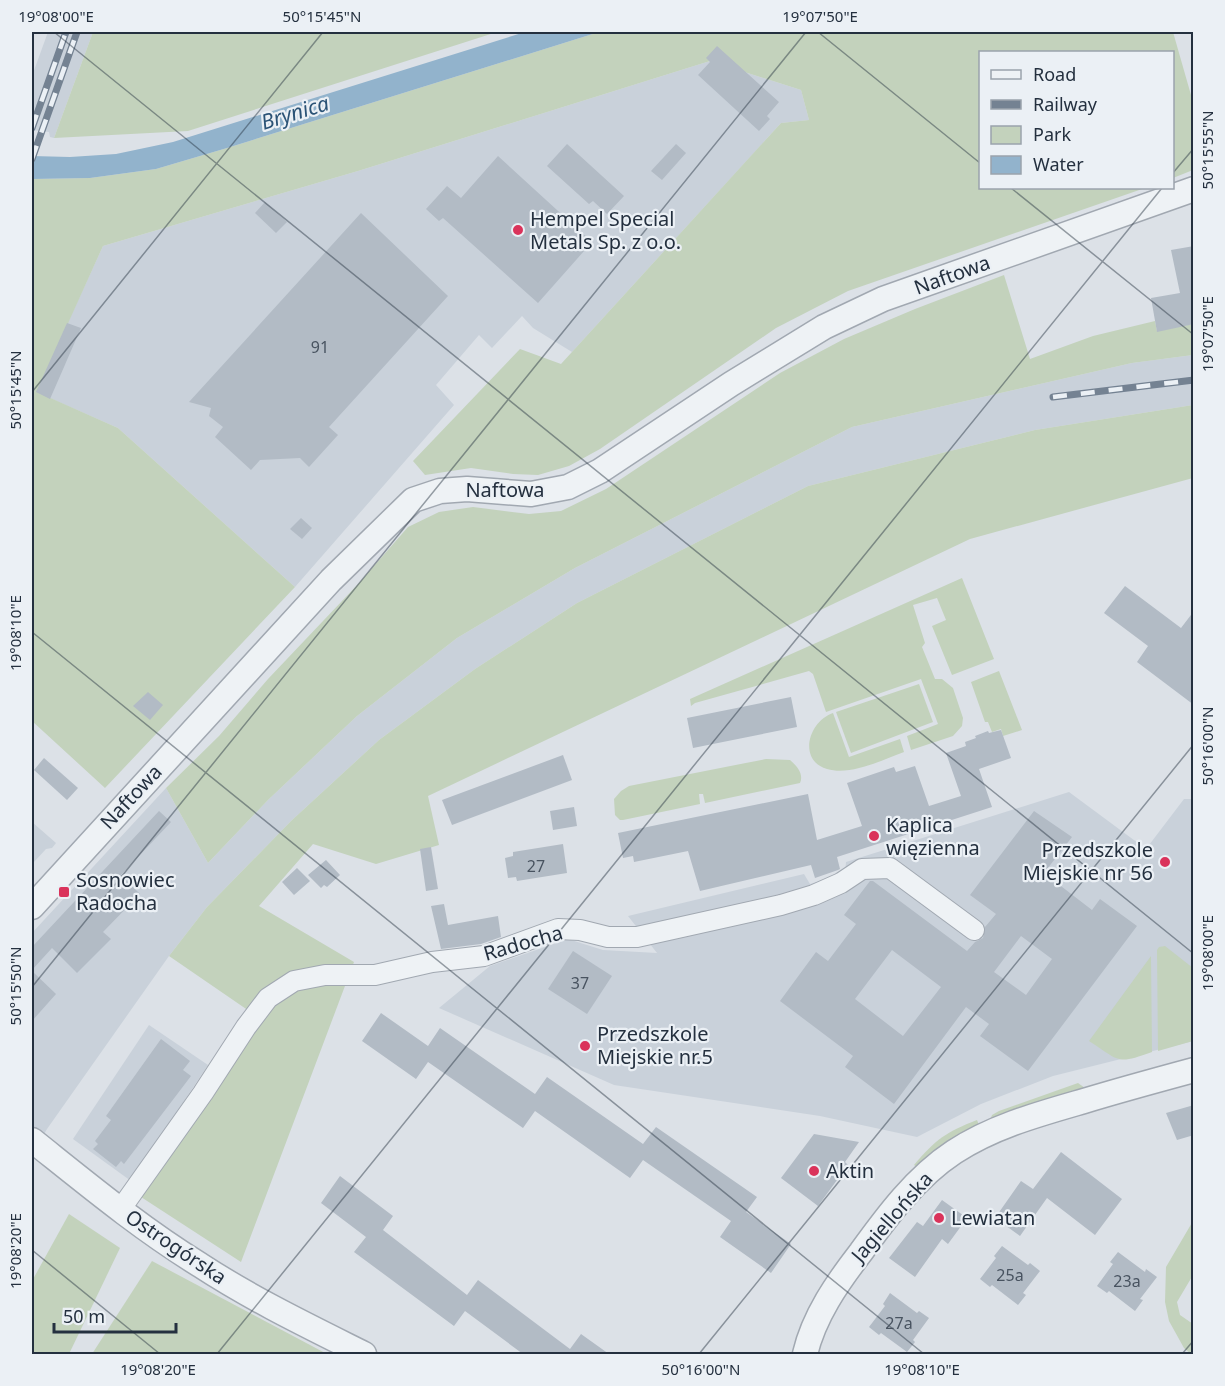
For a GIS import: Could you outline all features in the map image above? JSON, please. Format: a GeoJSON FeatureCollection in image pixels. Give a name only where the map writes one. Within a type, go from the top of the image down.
{"type":"FeatureCollection","features":[{"type":"Feature","properties":{"kind":"street","name":"Naftowa"},"geometry":{"type":"LineString","coordinates":[[32,907],[331,580],[413,500],[440,491],[468,489],[531,494],[568,487],[600,471],[731,384],[824,327],[883,299],[1194,189]]}},
{"type":"Feature","properties":{"kind":"street","name":"Radocha"},"geometry":{"type":"LineString","coordinates":[[120,1210],[268,998],[294,981],[325,975],[375,975],[432,962],[484,956],[558,929],[580,930],[608,937],[637,937],[770,908],[841,883],[862,869],[890,868],[974,930]]}},
{"type":"Feature","properties":{"kind":"street","name":"Jagiellońska"},"geometry":{"type":"LineString","coordinates":[[805,1354],[810,1333],[844,1273],[911,1189],[952,1153],[989,1133],[1033,1115],[1194,1070]]}},
{"type":"Feature","properties":{"kind":"street","name":"Ostrogórska"},"geometry":{"type":"LineString","coordinates":[[32,1140],[164,1242],[216,1275],[364,1354]]}},
{"type":"Feature","properties":{"kind":"shaded area"},"geometry":{"type":"Polygon","coordinates":[[[48,32],[93,32],[54,138],[50,137],[49,132],[32,130],[32,76],[48,32]]]}},
{"type":"Feature","properties":{"kind":"shaded area"},"geometry":{"type":"Polygon","coordinates":[[[710,61],[801,90],[809,120],[781,123],[572,352],[533,328],[522,316],[492,348],[479,335],[436,385],[454,405],[295,587],[118,428],[36,392],[103,246],[358,171],[710,61]]]}},
{"type":"Feature","properties":{"kind":"shaded area"},"geometry":{"type":"Polygon","coordinates":[[[1193,355],[1193,405],[1035,430],[808,486],[577,603],[475,669],[379,740],[291,821],[207,907],[169,956],[47,1129],[32,1155],[32,933],[166,788],[208,863],[268,800],[357,716],[457,638],[575,568],[852,427],[1132,363],[1193,355]]]}},
{"type":"Feature","properties":{"kind":"shaded area"},"geometry":{"type":"Polygon","coordinates":[[[1069,792],[1146,849],[1184,799],[1193,799],[1193,1041],[1053,1076],[981,1104],[917,1137],[820,1116],[614,1085],[439,1008],[490,966],[568,939],[603,950],[657,953],[628,916],[804,874],[810,884],[845,873],[846,862],[1069,792]]]}},
{"type":"Feature","properties":{"kind":"shaded area"},"geometry":{"type":"Polygon","coordinates":[[[32,822],[56,843],[52,848],[46,849],[33,863],[32,871],[32,822]]]}},
{"type":"Feature","properties":{"kind":"shaded area"},"geometry":{"type":"Polygon","coordinates":[[[149,1025],[208,1065],[131,1181],[73,1139],[149,1025]]]}},
{"type":"Feature","properties":{"kind":"green space"},"geometry":{"type":"Polygon","coordinates":[[[93,32],[497,32],[188,131],[54,138],[93,32]]]}},
{"type":"Feature","properties":{"kind":"green space"},"geometry":{"type":"Polygon","coordinates":[[[599,32],[1173,32],[1193,102],[1193,170],[1174,178],[1174,51],[979,51],[979,189],[1142,189],[848,291],[776,328],[600,449],[569,466],[538,475],[471,468],[425,475],[413,461],[520,349],[561,364],[781,123],[809,120],[801,90],[710,61],[358,171],[103,246],[37,392],[118,428],[295,587],[105,788],[32,721],[32,179],[90,178],[156,169],[599,32]]]}},
{"type":"Feature","properties":{"kind":"green space"},"geometry":{"type":"Polygon","coordinates":[[[1004,275],[1030,359],[1093,336],[1155,321],[1157,331],[1193,324],[1193,355],[1132,363],[852,427],[575,568],[457,638],[357,716],[268,800],[208,863],[166,788],[219,736],[268,679],[360,582],[408,527],[439,512],[473,507],[529,514],[561,511],[606,489],[780,373],[844,339],[1004,275]]]}},
{"type":"Feature","properties":{"kind":"green space"},"geometry":{"type":"Polygon","coordinates":[[[1193,405],[1193,478],[970,539],[428,796],[439,845],[376,864],[313,844],[259,906],[354,962],[241,1262],[141,1197],[262,1020],[169,956],[207,907],[291,821],[379,740],[475,669],[577,603],[808,486],[1035,430],[1193,405]]]}},
{"type":"Feature","properties":{"kind":"green space"},"geometry":{"type":"Polygon","coordinates":[[[962,578],[994,659],[952,675],[932,626],[946,620],[937,598],[913,605],[925,643],[922,647],[935,679],[942,679],[953,688],[963,718],[962,726],[953,736],[911,750],[907,736],[938,724],[921,679],[826,712],[813,674],[809,671],[691,706],[690,699],[962,578]]]}},
{"type":"Feature","properties":{"kind":"green space"},"geometry":{"type":"Polygon","coordinates":[[[999,671],[1022,730],[1003,736],[1001,729],[992,732],[988,722],[985,722],[971,682],[999,671]]]}},
{"type":"Feature","properties":{"kind":"green space"},"geometry":{"type":"Polygon","coordinates":[[[919,684],[933,722],[851,753],[836,712],[919,684]]]}},
{"type":"Feature","properties":{"kind":"green space"},"geometry":{"type":"Polygon","coordinates":[[[833,713],[849,757],[900,739],[904,752],[856,769],[836,771],[827,769],[812,758],[809,749],[813,732],[818,724],[833,713]]]}},
{"type":"Feature","properties":{"kind":"green space"},"geometry":{"type":"Polygon","coordinates":[[[766,759],[790,760],[800,773],[800,783],[705,803],[703,794],[699,794],[700,804],[623,820],[615,815],[614,799],[629,786],[766,759]]]}},
{"type":"Feature","properties":{"kind":"green space"},"geometry":{"type":"Polygon","coordinates":[[[1165,946],[1193,968],[1193,1041],[1158,1051],[1157,950],[1165,946]]]}},
{"type":"Feature","properties":{"kind":"green space"},"geometry":{"type":"Polygon","coordinates":[[[1151,956],[1152,1052],[1124,1060],[1113,1057],[1089,1041],[1151,956]]]}},
{"type":"Feature","properties":{"kind":"green space"},"geometry":{"type":"Polygon","coordinates":[[[1078,1083],[1085,1088],[990,1120],[992,1115],[999,1111],[1078,1083]]]}},
{"type":"Feature","properties":{"kind":"green space"},"geometry":{"type":"Polygon","coordinates":[[[977,1120],[979,1125],[920,1169],[914,1165],[942,1137],[977,1120]]]}},
{"type":"Feature","properties":{"kind":"green space"},"geometry":{"type":"Polygon","coordinates":[[[69,1214],[120,1248],[69,1354],[32,1354],[32,1281],[69,1214]]]}},
{"type":"Feature","properties":{"kind":"green space"},"geometry":{"type":"Polygon","coordinates":[[[1193,1221],[1193,1275],[1177,1302],[1180,1315],[1193,1324],[1193,1354],[1191,1354],[1184,1348],[1169,1321],[1165,1302],[1166,1267],[1193,1221]]]}},
{"type":"Feature","properties":{"kind":"green space"},"geometry":{"type":"Polygon","coordinates":[[[152,1261],[327,1354],[92,1354],[152,1261]]]}},
{"type":"Feature","properties":{"kind":"water","name":"Brynica"},"geometry":{"type":"Polygon","coordinates":[[[525,32],[599,32],[156,169],[90,178],[32,179],[32,156],[70,157],[116,154],[173,142],[525,32]]]}},
{"type":"Feature","properties":{"kind":"building"},"geometry":{"type":"Polygon","coordinates":[[[717,46],[779,102],[767,116],[770,119],[759,131],[698,75],[710,62],[706,58],[717,46]]]}},
{"type":"Feature","properties":{"kind":"building"},"geometry":{"type":"Polygon","coordinates":[[[567,144],[624,196],[607,214],[593,201],[589,204],[547,166],[567,144]]]}},
{"type":"Feature","properties":{"kind":"building"},"geometry":{"type":"Polygon","coordinates":[[[676,144],[686,153],[662,180],[651,171],[676,144]]]}},
{"type":"Feature","properties":{"kind":"building","name":"Hempel Special Metals Sp. z o.o."},"geometry":{"type":"Polygon","coordinates":[[[498,156],[592,242],[538,303],[443,218],[439,221],[426,209],[447,186],[461,198],[498,156]]]}},
{"type":"Feature","properties":{"kind":"building"},"geometry":{"type":"Polygon","coordinates":[[[265,202],[287,222],[276,233],[255,213],[265,202]]]}},
{"type":"Feature","properties":{"kind":"building"},"geometry":{"type":"Polygon","coordinates":[[[361,213],[448,296],[329,427],[338,435],[309,467],[300,458],[260,460],[251,470],[215,437],[223,427],[209,416],[211,408],[189,402],[361,213]]]}},
{"type":"Feature","properties":{"kind":"building"},"geometry":{"type":"Polygon","coordinates":[[[1194,246],[1194,324],[1157,332],[1151,298],[1180,293],[1171,250],[1194,246]]]}},
{"type":"Feature","properties":{"kind":"building"},"geometry":{"type":"Polygon","coordinates":[[[67,323],[81,328],[50,399],[36,392],[67,323]]]}},
{"type":"Feature","properties":{"kind":"building"},"geometry":{"type":"Polygon","coordinates":[[[301,518],[312,528],[302,539],[290,529],[301,518]]]}},
{"type":"Feature","properties":{"kind":"building"},"geometry":{"type":"Polygon","coordinates":[[[1125,586],[1181,628],[1194,611],[1194,705],[1137,662],[1148,646],[1104,613],[1125,586]]]}},
{"type":"Feature","properties":{"kind":"building"},"geometry":{"type":"Polygon","coordinates":[[[148,692],[163,705],[150,720],[133,706],[148,692]]]}},
{"type":"Feature","properties":{"kind":"building"},"geometry":{"type":"Polygon","coordinates":[[[791,697],[797,727],[693,748],[687,718],[791,697]]]}},
{"type":"Feature","properties":{"kind":"building"},"geometry":{"type":"Polygon","coordinates":[[[1001,730],[1011,758],[979,769],[992,807],[837,857],[840,869],[815,878],[811,865],[700,891],[688,851],[634,862],[633,856],[623,858],[618,833],[808,794],[817,840],[862,826],[847,783],[894,767],[896,772],[915,766],[929,806],[961,796],[946,753],[966,746],[965,742],[976,738],[975,736],[988,731],[989,733],[1001,730]]]}},
{"type":"Feature","properties":{"kind":"building"},"geometry":{"type":"Polygon","coordinates":[[[563,755],[572,780],[452,825],[442,800],[563,755]]]}},
{"type":"Feature","properties":{"kind":"building"},"geometry":{"type":"Polygon","coordinates":[[[44,758],[78,788],[67,800],[34,770],[44,758]]]}},
{"type":"Feature","properties":{"kind":"building"},"geometry":{"type":"Polygon","coordinates":[[[574,807],[577,826],[553,830],[550,811],[574,807]]]}},
{"type":"Feature","properties":{"kind":"building"},"geometry":{"type":"Polygon","coordinates":[[[159,811],[171,822],[121,875],[140,894],[103,932],[111,939],[77,973],[52,948],[32,970],[32,947],[159,811]]]}},
{"type":"Feature","properties":{"kind":"building"},"geometry":{"type":"Polygon","coordinates":[[[1034,811],[1072,837],[1044,873],[1092,910],[1100,899],[1137,926],[1028,1071],[980,1036],[989,1024],[966,1007],[894,1104],[845,1067],[853,1056],[780,1001],[816,952],[828,961],[856,924],[844,915],[870,881],[967,951],[975,942],[983,938],[985,927],[996,914],[970,895],[1034,811]],[[1021,936],[994,972],[1026,995],[1052,959],[1021,936]],[[892,950],[855,999],[903,1036],[941,987],[892,950]]]}},
{"type":"Feature","properties":{"kind":"building"},"geometry":{"type":"Polygon","coordinates":[[[563,844],[567,873],[517,881],[516,877],[508,878],[505,858],[513,856],[513,852],[563,844]]]}},
{"type":"Feature","properties":{"kind":"building"},"geometry":{"type":"Polygon","coordinates":[[[431,847],[438,889],[426,891],[420,849],[431,847]]]}},
{"type":"Feature","properties":{"kind":"building"},"geometry":{"type":"Polygon","coordinates":[[[326,860],[340,875],[327,887],[324,885],[321,888],[308,875],[326,860]]]}},
{"type":"Feature","properties":{"kind":"building"},"geometry":{"type":"Polygon","coordinates":[[[297,868],[310,881],[294,895],[282,882],[297,868]]]}},
{"type":"Feature","properties":{"kind":"building"},"geometry":{"type":"Polygon","coordinates":[[[444,904],[448,925],[498,916],[501,937],[481,944],[441,949],[431,906],[444,904]]]}},
{"type":"Feature","properties":{"kind":"building"},"geometry":{"type":"Polygon","coordinates":[[[573,951],[612,976],[587,1014],[548,989],[573,951]]]}},
{"type":"Feature","properties":{"kind":"building"},"geometry":{"type":"Polygon","coordinates":[[[32,971],[56,994],[32,1021],[32,971]]]}},
{"type":"Feature","properties":{"kind":"building"},"geometry":{"type":"Polygon","coordinates":[[[381,1013],[428,1046],[440,1028],[535,1094],[547,1077],[643,1144],[656,1127],[757,1197],[746,1212],[791,1244],[771,1273],[720,1237],[731,1221],[643,1160],[630,1178],[535,1111],[523,1128],[428,1062],[416,1079],[362,1041],[381,1013]]]}},
{"type":"Feature","properties":{"kind":"building"},"geometry":{"type":"Polygon","coordinates":[[[161,1039],[190,1061],[183,1070],[191,1076],[124,1164],[121,1161],[116,1167],[93,1149],[98,1144],[95,1141],[111,1120],[106,1116],[161,1039]]]}},
{"type":"Feature","properties":{"kind":"building"},"geometry":{"type":"Polygon","coordinates":[[[1194,1105],[1194,1135],[1177,1140],[1166,1113],[1194,1105]]]}},
{"type":"Feature","properties":{"kind":"building","name":"Aktin"},"geometry":{"type":"Polygon","coordinates":[[[814,1134],[859,1142],[845,1162],[848,1165],[818,1206],[781,1178],[814,1134]]]}},
{"type":"Feature","properties":{"kind":"building"},"geometry":{"type":"Polygon","coordinates":[[[1061,1152],[1122,1199],[1095,1235],[1047,1198],[1020,1236],[995,1218],[1021,1181],[1033,1189],[1061,1152]]]}},
{"type":"Feature","properties":{"kind":"building"},"geometry":{"type":"Polygon","coordinates":[[[340,1176],[393,1216],[383,1230],[467,1295],[478,1280],[570,1349],[581,1334],[609,1354],[523,1354],[465,1311],[454,1326],[354,1252],[366,1237],[321,1203],[340,1176]]]}},
{"type":"Feature","properties":{"kind":"building"},"geometry":{"type":"Polygon","coordinates":[[[942,1200],[967,1218],[948,1244],[942,1239],[915,1277],[889,1258],[917,1222],[923,1226],[942,1200]]]}},
{"type":"Feature","properties":{"kind":"building"},"geometry":{"type":"Polygon","coordinates":[[[1002,1246],[1040,1271],[1023,1293],[1026,1295],[1018,1305],[992,1285],[990,1287],[980,1279],[1002,1246]]]}},
{"type":"Feature","properties":{"kind":"building"},"geometry":{"type":"Polygon","coordinates":[[[1118,1252],[1145,1272],[1146,1269],[1157,1277],[1140,1299],[1143,1300],[1135,1311],[1109,1291],[1107,1293],[1097,1286],[1113,1264],[1110,1262],[1118,1252]]]}},
{"type":"Feature","properties":{"kind":"building"},"geometry":{"type":"Polygon","coordinates":[[[890,1293],[917,1313],[919,1311],[929,1318],[907,1352],[869,1327],[885,1306],[883,1304],[890,1293]]]}},
{"type":"Feature","properties":{"kind":"railway"},"geometry":{"type":"LineString","coordinates":[[32,128],[66,32]]}},
{"type":"Feature","properties":{"kind":"railway"},"geometry":{"type":"LineString","coordinates":[[32,159],[77,32]]}},
{"type":"Feature","properties":{"kind":"railway"},"geometry":{"type":"LineString","coordinates":[[1053,397],[1194,380]]}},
{"type":"Feature","properties":{"kind":"place","name":"Hempel Special Metals Sp. z o.o."},"geometry":{"type":"Point","coordinates":[518,230]}},
{"type":"Feature","properties":{"kind":"place","name":"Kaplica więzienna"},"geometry":{"type":"Point","coordinates":[874,836]}},
{"type":"Feature","properties":{"kind":"place","name":"Przedszkole Miejskie nr 56"},"geometry":{"type":"Point","coordinates":[1165,862]}},
{"type":"Feature","properties":{"kind":"place","name":"Sosnowiec Radocha"},"geometry":{"type":"Point","coordinates":[64,892]}},
{"type":"Feature","properties":{"kind":"place","name":"Przedszkole Miejskie nr.5"},"geometry":{"type":"Point","coordinates":[585,1046]}},
{"type":"Feature","properties":{"kind":"place","name":"Aktin"},"geometry":{"type":"Point","coordinates":[814,1171]}},
{"type":"Feature","properties":{"kind":"place","name":"Lewiatan"},"geometry":{"type":"Point","coordinates":[939,1218]}}]}
